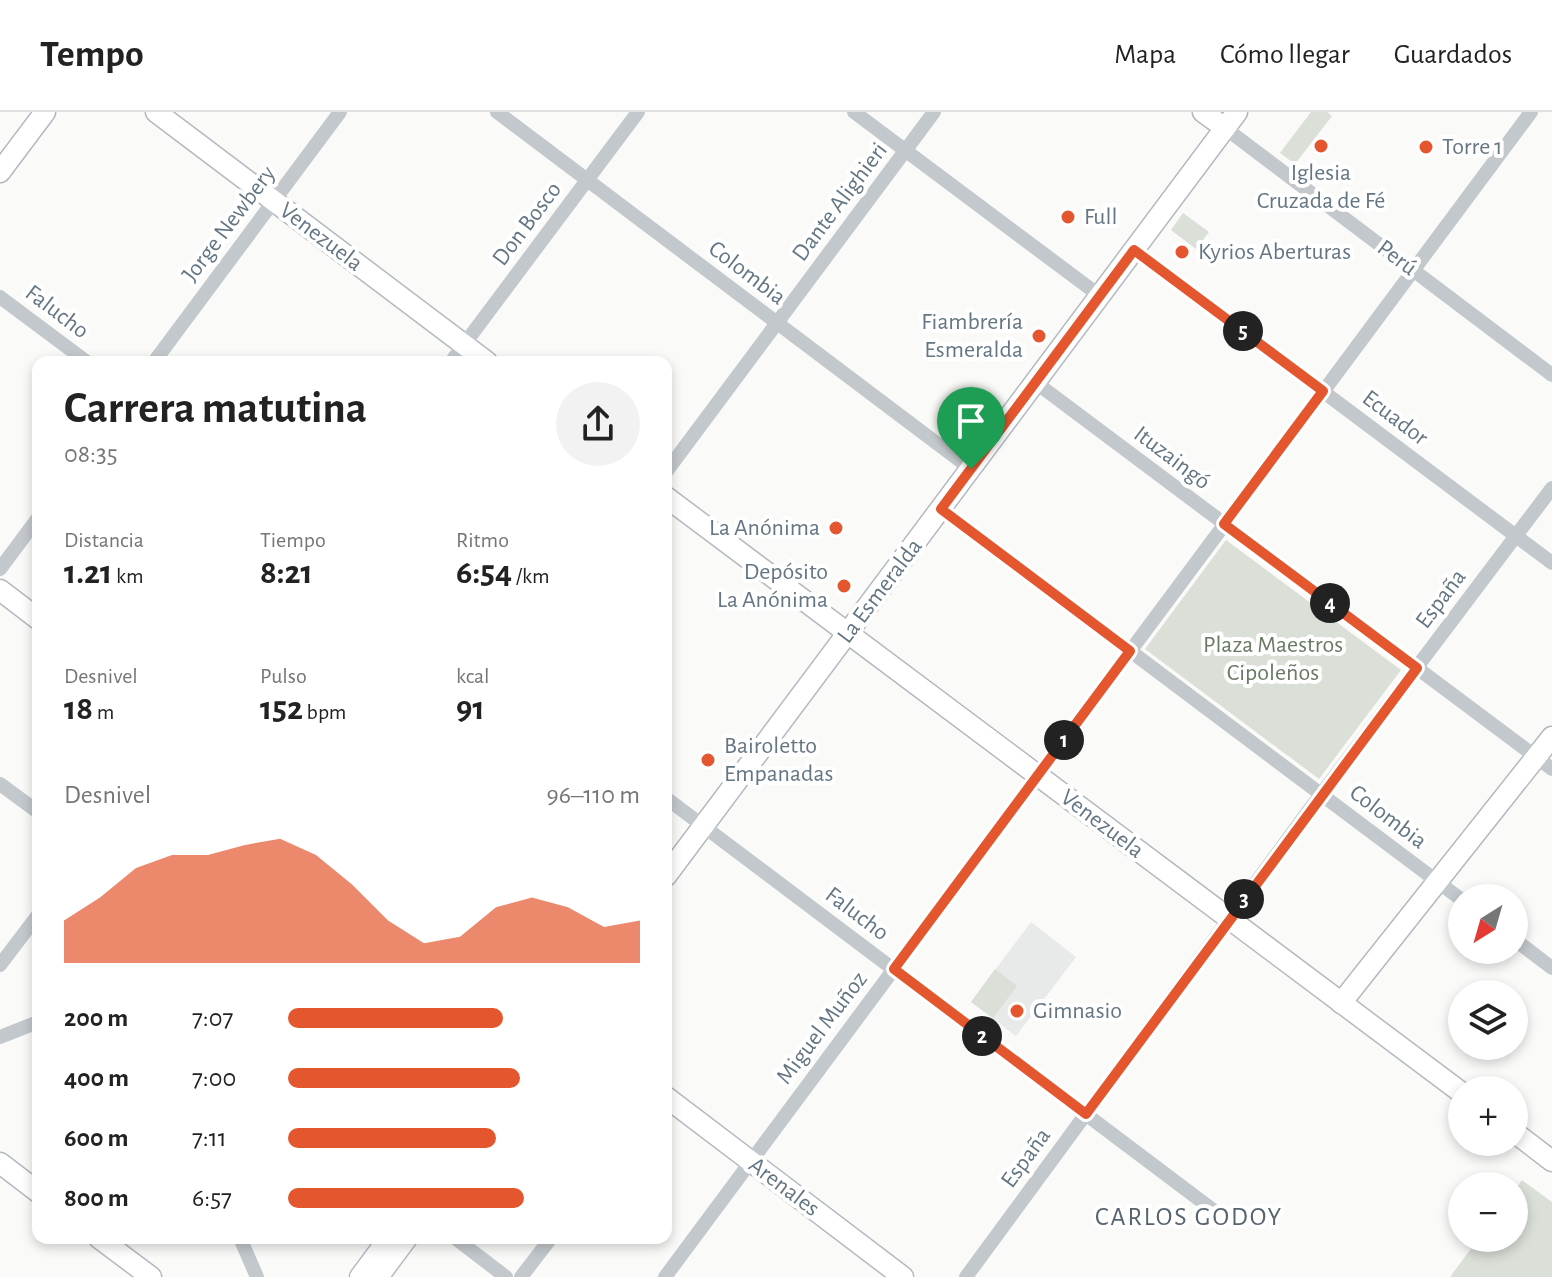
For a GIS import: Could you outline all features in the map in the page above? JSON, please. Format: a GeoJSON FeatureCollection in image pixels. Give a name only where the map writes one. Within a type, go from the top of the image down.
{"type":"FeatureCollection","features":[{"type":"Feature","properties":{"kind":"main road"},"geometry":{"type":"LineString","coordinates":[[0,172],[45,112]]}},
{"type":"Feature","properties":{"kind":"main road","name":"Venezuela"},"geometry":{"type":"LineString","coordinates":[[156,112],[479,356]]}},
{"type":"Feature","properties":{"kind":"main road","name":"Perú"},"geometry":{"type":"LineString","coordinates":[[1203,112],[1231,120]]}},
{"type":"Feature","properties":{"kind":"main road","name":"La Esmeralda"},"geometry":{"type":"LineString","coordinates":[[672,868],[1231,120]]}},
{"type":"Feature","properties":{"kind":"main road","name":"Venezuela"},"geometry":{"type":"LineString","coordinates":[[672,502],[1448,1083]]}},
{"type":"Feature","properties":{"kind":"main road"},"geometry":{"type":"LineString","coordinates":[[0,590],[32,614]]}},
{"type":"Feature","properties":{"kind":"main road"},"geometry":{"type":"LineString","coordinates":[[1341,1003],[1437,881],[1544,763],[1552,737]]}},
{"type":"Feature","properties":{"kind":"main road","name":"Arenales"},"geometry":{"type":"LineString","coordinates":[[672,1102],[903,1277]]}},
{"type":"Feature","properties":{"kind":"main road"},"geometry":{"type":"LineString","coordinates":[[1528,1143],[1552,1161]]}},
{"type":"Feature","properties":{"kind":"main road"},"geometry":{"type":"LineString","coordinates":[[0,1163],[32,1187]]}},
{"type":"Feature","properties":{"kind":"main road"},"geometry":{"type":"LineString","coordinates":[[107,1244],[151,1277]]}},
{"type":"Feature","properties":{"kind":"main road"},"geometry":{"type":"LineString","coordinates":[[360,1277],[385,1244]]}},
{"type":"Feature","properties":{"kind":"main road"},"geometry":{"type":"LineString","coordinates":[[378,1277],[403,1244]]}},
{"type":"Feature","properties":{"kind":"street","name":"Jorge Newbery"},"geometry":{"type":"LineString","coordinates":[[158,356],[340,112]]}},
{"type":"Feature","properties":{"kind":"street","name":"Colombia"},"geometry":{"type":"LineString","coordinates":[[497,112],[971,469]]}},
{"type":"Feature","properties":{"kind":"street","name":"Don Bosco"},"geometry":{"type":"LineString","coordinates":[[456,356],[638,112]]}},
{"type":"Feature","properties":{"kind":"street"},"geometry":{"type":"LineString","coordinates":[[854,112],[1100,296]]}},
{"type":"Feature","properties":{"kind":"street","name":"Dante Alighieri"},"geometry":{"type":"LineString","coordinates":[[672,464],[934,112]]}},
{"type":"Feature","properties":{"kind":"street","name":"Miguel Muñoz"},"geometry":{"type":"LineString","coordinates":[[665,1277],[1531,112]]}},
{"type":"Feature","properties":{"kind":"street","name":"Perú"},"geometry":{"type":"LineString","coordinates":[[1231,120],[1413,270],[1552,375]]}},
{"type":"Feature","properties":{"kind":"street","name":"Ecuador"},"geometry":{"type":"LineString","coordinates":[[1134,250],[1552,563]]}},
{"type":"Feature","properties":{"kind":"street","name":"Falucho"},"geometry":{"type":"LineString","coordinates":[[0,297],[79,356]]}},
{"type":"Feature","properties":{"kind":"street","name":"Ituzaingó"},"geometry":{"type":"LineString","coordinates":[[1035,382],[1544,763]]}},
{"type":"Feature","properties":{"kind":"street","name":"España"},"geometry":{"type":"LineString","coordinates":[[966,1277],[1552,488]]}},
{"type":"Feature","properties":{"kind":"street","name":"Colombia"},"geometry":{"type":"LineString","coordinates":[[941,509],[1448,889]]}},
{"type":"Feature","properties":{"kind":"street"},"geometry":{"type":"LineString","coordinates":[[0,569],[32,526]]}},
{"type":"Feature","properties":{"kind":"street"},"geometry":{"type":"LineString","coordinates":[[0,784],[32,808]]}},
{"type":"Feature","properties":{"kind":"street","name":"Falucho"},"geometry":{"type":"LineString","coordinates":[[672,803],[1213,1210]]}},
{"type":"Feature","properties":{"kind":"street"},"geometry":{"type":"LineString","coordinates":[[0,965],[32,923]]}},
{"type":"Feature","properties":{"kind":"street"},"geometry":{"type":"LineString","coordinates":[[1528,950],[1552,968]]}},
{"type":"Feature","properties":{"kind":"street"},"geometry":{"type":"LineString","coordinates":[[0,1037],[32,1024]]}},
{"type":"Feature","properties":{"kind":"street"},"geometry":{"type":"LineString","coordinates":[[243,1244],[257,1277]]}},
{"type":"Feature","properties":{"kind":"street"},"geometry":{"type":"LineString","coordinates":[[463,1244],[506,1277]]}},
{"type":"Feature","properties":{"kind":"street"},"geometry":{"type":"LineString","coordinates":[[521,1277],[546,1244]]}},
{"type":"Feature","properties":{"kind":"shaded area"},"geometry":{"type":"Polygon","coordinates":[[[1031,922],[1076,957],[1016,1036],[971,1002],[1031,922]]]}},
{"type":"Feature","properties":{"kind":"green space"},"geometry":{"type":"Polygon","coordinates":[[[1311,112],[1327,112],[1332,116],[1295,164],[1280,153],[1311,112]]]}},
{"type":"Feature","properties":{"kind":"green space"},"geometry":{"type":"Polygon","coordinates":[[[1183,213],[1209,232],[1196,249],[1171,230],[1183,213]]]}},
{"type":"Feature","properties":{"kind":"green space","name":"Plaza Maestros Cipoleños"},"geometry":{"type":"Polygon","coordinates":[[[1226,540],[1401,670],[1319,779],[1145,649],[1226,540]]]}},
{"type":"Feature","properties":{"kind":"green space"},"geometry":{"type":"Polygon","coordinates":[[[995,969],[1017,986],[993,1018],[971,1002],[995,969]]]}},
{"type":"Feature","properties":{"kind":"green space"},"geometry":{"type":"Polygon","coordinates":[[[1528,1184],[1552,1202],[1552,1277],[1450,1277],[1469,1252],[1528,1252],[1528,1184]]]}},
{"type":"Feature","properties":{"kind":"place","name":"Iglesia Cruzada de Fé"},"geometry":{"type":"Point","coordinates":[1321,146]}},
{"type":"Feature","properties":{"kind":"place","name":"Torre 1"},"geometry":{"type":"Point","coordinates":[1426,147]}},
{"type":"Feature","properties":{"kind":"place","name":"Full"},"geometry":{"type":"Point","coordinates":[1068,217]}},
{"type":"Feature","properties":{"kind":"place","name":"Kyrios Aberturas"},"geometry":{"type":"Point","coordinates":[1182,252]}},
{"type":"Feature","properties":{"kind":"place","name":"Fiambrería Esmeralda"},"geometry":{"type":"Point","coordinates":[1039,336]}},
{"type":"Feature","properties":{"kind":"place","name":"La Anónima"},"geometry":{"type":"Point","coordinates":[836,528]}},
{"type":"Feature","properties":{"kind":"place","name":"Depósito La Anónima"},"geometry":{"type":"Point","coordinates":[844,586]}},
{"type":"Feature","properties":{"kind":"place","name":"Bairoletto Empanadas"},"geometry":{"type":"Point","coordinates":[708,760]}},
{"type":"Feature","properties":{"kind":"place","name":"Gimnasio"},"geometry":{"type":"Point","coordinates":[1017,1011]}},
{"type":"Feature","properties":{"kind":"district","name":"CARLOS GODOY"},"geometry":{"type":"Point","coordinates":[1189,1217]}},
{"type":"Feature","properties":{"kind":"route"},"geometry":{"type":"LineString","coordinates":[[1134,250],[1323,391],[1224,524],[1417,668],[1086,1114],[894,969],[1130,651],[941,509],[971,469],[1134,250]]}}]}
